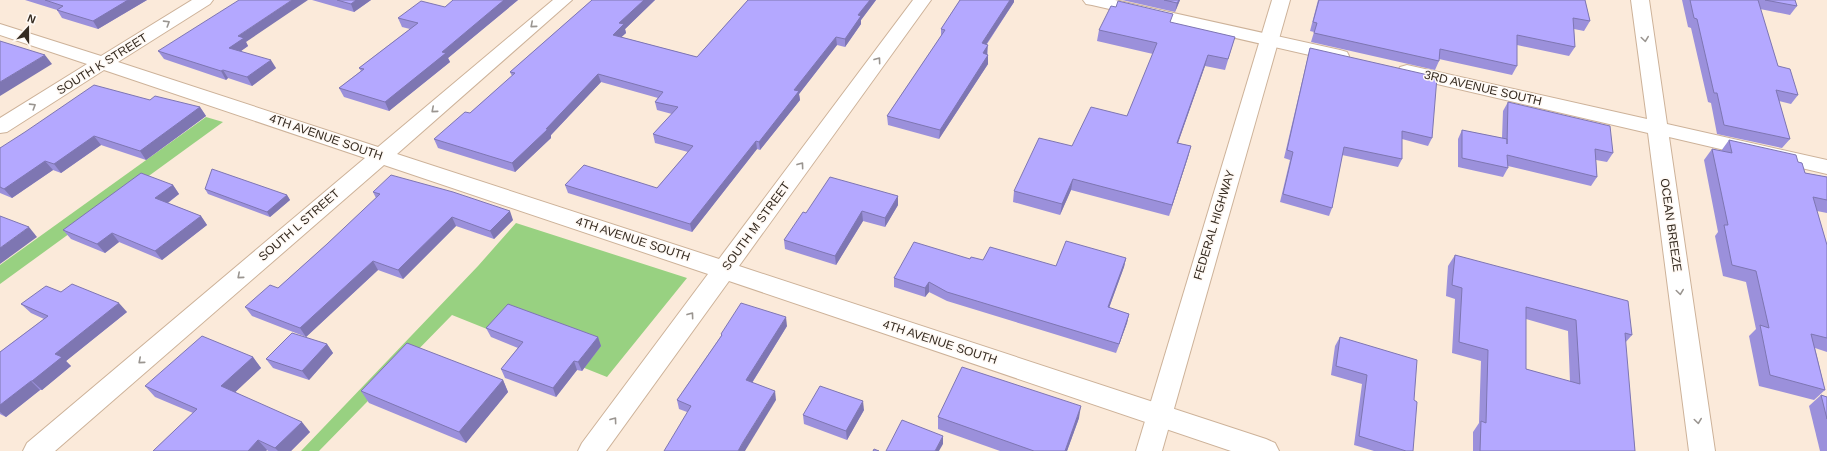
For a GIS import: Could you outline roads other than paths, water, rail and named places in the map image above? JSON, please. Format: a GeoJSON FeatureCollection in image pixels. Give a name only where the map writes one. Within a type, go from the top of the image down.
{"type":"FeatureCollection","features":[{"type":"Feature","properties":{"kind":"street","name":"SOUTH K STREET"},"geometry":{"type":"LineString","coordinates":[[0,127],[204,0]]}},
{"type":"Feature","properties":{"kind":"street","name":"SOUTH L STREET"},"geometry":{"type":"LineString","coordinates":[[36,451],[563,0]]}},
{"type":"Feature","properties":{"kind":"street","name":"SOUTH M STREET"},"geometry":{"type":"LineString","coordinates":[[591,451],[922,0]]}},
{"type":"Feature","properties":{"kind":"street"},"geometry":{"type":"LineString","coordinates":[[1092,0],[1360,60]]}},
{"type":"Feature","properties":{"kind":"street","name":"FEDERAL HIGHWAY"},"geometry":{"type":"LineString","coordinates":[[1149,451],[1158,414],[1281,0]]}},
{"type":"Feature","properties":{"kind":"street","name":"OCEAN BREEZE"},"geometry":{"type":"LineString","coordinates":[[1640,0],[1702,451]]}},
{"type":"Feature","properties":{"kind":"street","name":"4TH AVENUE SOUTH"},"geometry":{"type":"LineString","coordinates":[[0,29],[1266,451]]}},
{"type":"Feature","properties":{"kind":"street","name":"3RD AVENUE SOUTH"},"geometry":{"type":"LineString","coordinates":[[1390,67],[1827,167]]}}]}
